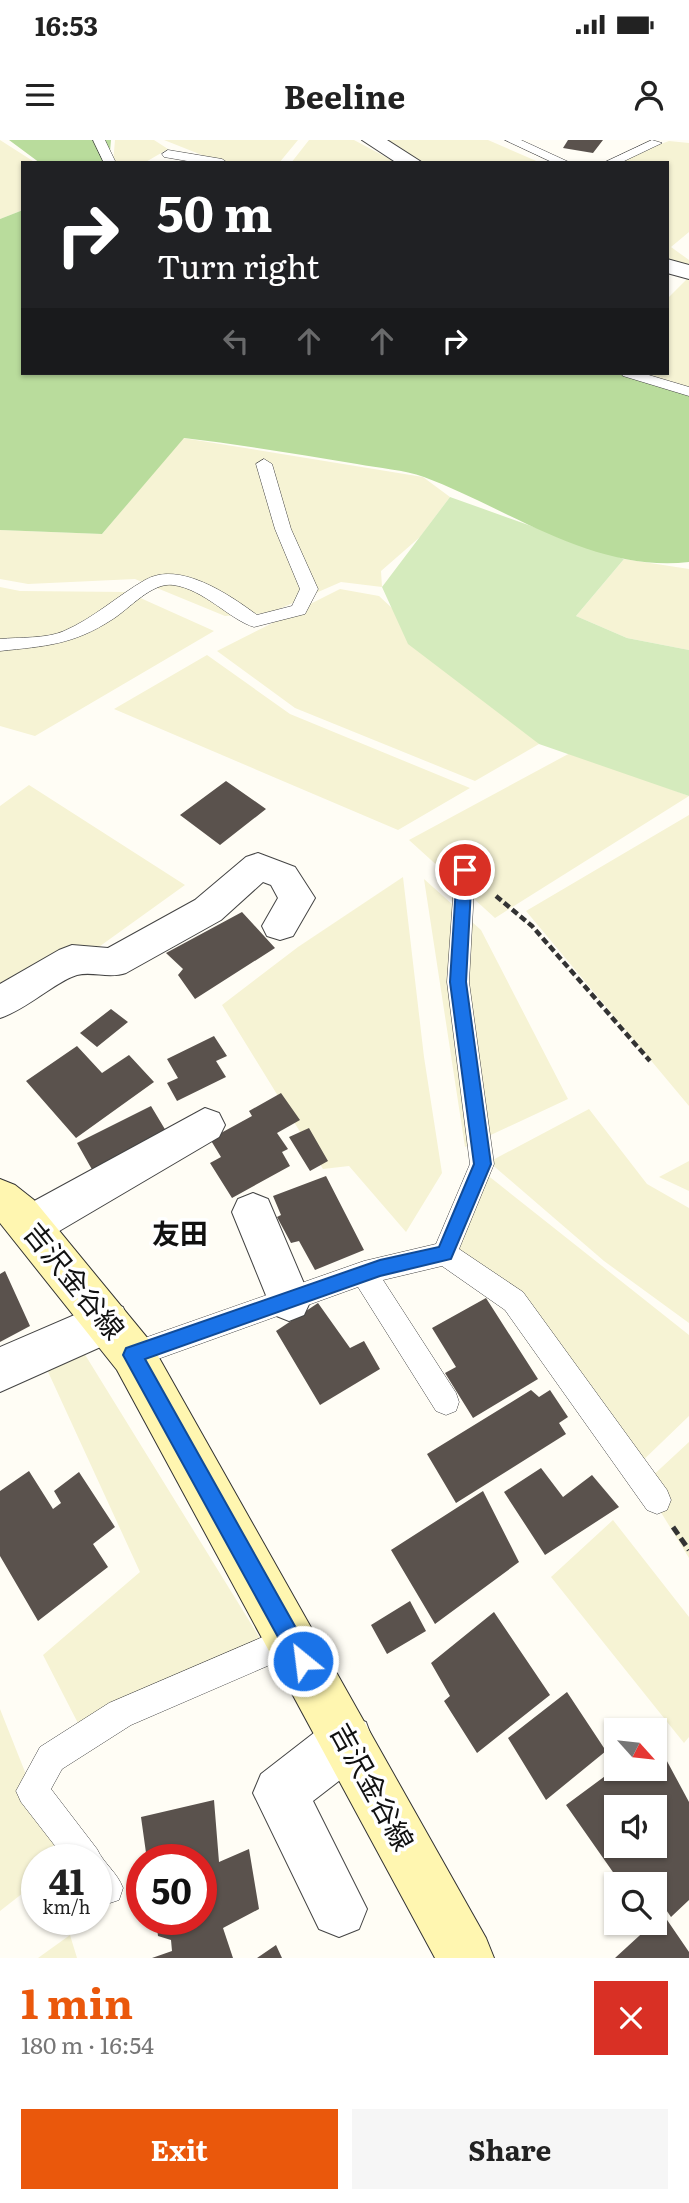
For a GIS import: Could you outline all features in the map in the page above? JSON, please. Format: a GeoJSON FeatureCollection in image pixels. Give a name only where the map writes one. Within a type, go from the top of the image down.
{"type":"FeatureCollection","features":[{"type":"Feature","properties":{"kind":"main road","name":"吉沢金谷線"},"geometry":{"type":"LineString","coordinates":[[15,1212],[120,1338],[291,1640],[466,1958]]}},
{"type":"Feature","properties":{"kind":"street"},"geometry":{"type":"LineString","coordinates":[[372,140],[409,161]]}},
{"type":"Feature","properties":{"kind":"street"},"geometry":{"type":"LineString","coordinates":[[669,267],[689,272]]}},
{"type":"Feature","properties":{"kind":"street"},"geometry":{"type":"LineString","coordinates":[[0,1003],[72,960],[113,963],[208,910],[258,866],[283,876],[297,898],[280,926]]}},
{"type":"Feature","properties":{"kind":"street"},"geometry":{"type":"LineString","coordinates":[[15,1212],[205,1125]]}},
{"type":"Feature","properties":{"kind":"street"},"geometry":{"type":"LineString","coordinates":[[253,1212],[289,1300]]}},
{"type":"Feature","properties":{"kind":"street"},"geometry":{"type":"LineString","coordinates":[[0,1370],[120,1338]]}},
{"type":"Feature","properties":{"kind":"street"},"geometry":{"type":"LineString","coordinates":[[339,1909],[280,1793],[347,1741]]}},
{"type":"Feature","properties":{"kind":"lane"},"geometry":{"type":"LineString","coordinates":[[99,140],[109,161]]}},
{"type":"Feature","properties":{"kind":"lane"},"geometry":{"type":"LineString","coordinates":[[510,140],[560,161]]}},
{"type":"Feature","properties":{"kind":"lane"},"geometry":{"type":"LineString","coordinates":[[614,161],[656,143]]}},
{"type":"Feature","properties":{"kind":"lane"},"geometry":{"type":"LineString","coordinates":[[160,161],[173,149],[193,144]]}},
{"type":"Feature","properties":{"kind":"lane"},"geometry":{"type":"LineString","coordinates":[[168,155],[208,161]]}},
{"type":"Feature","properties":{"kind":"lane"},"geometry":{"type":"LineString","coordinates":[[634,375],[689,392]]}},
{"type":"Feature","properties":{"kind":"lane"},"geometry":{"type":"LineString","coordinates":[[0,645],[65,638],[106,616],[153,582],[164,580],[174,579],[222,598],[254,621],[299,610],[309,589],[283,529],[264,464]]}},
{"type":"Feature","properties":{"kind":"lane"},"geometry":{"type":"LineString","coordinates":[[445,1254],[482,1164],[458,982],[465,870]]}},
{"type":"Feature","properties":{"kind":"lane"},"geometry":{"type":"LineString","coordinates":[[120,1338],[289,1300],[364,1273],[445,1254],[514,1301],[657,1500]]}},
{"type":"Feature","properties":{"kind":"lane"},"geometry":{"type":"LineString","coordinates":[[364,1273],[446,1402]]}},
{"type":"Feature","properties":{"kind":"lane"},"geometry":{"type":"LineString","coordinates":[[73,1844],[32,1791],[51,1758],[120,1714],[291,1640]]}},
{"type":"Feature","properties":{"kind":"path"},"geometry":{"type":"LineString","coordinates":[[465,870],[532,926],[650,1061]]}},
{"type":"Feature","properties":{"kind":"shaded area"},"geometry":{"type":"Polygon","coordinates":[[[0,140],[33,161],[21,161],[21,211],[0,219],[0,140]]]}},
{"type":"Feature","properties":{"kind":"shaded area"},"geometry":{"type":"Polygon","coordinates":[[[115,140],[154,140],[168,149],[147,161],[113,161],[115,140]]]}},
{"type":"Feature","properties":{"kind":"shaded area"},"geometry":{"type":"Polygon","coordinates":[[[164,140],[298,140],[281,161],[217,161],[164,140]]]}},
{"type":"Feature","properties":{"kind":"shaded area"},"geometry":{"type":"Polygon","coordinates":[[[309,140],[354,140],[393,161],[293,161],[309,140]]]}},
{"type":"Feature","properties":{"kind":"shaded area"},"geometry":{"type":"Polygon","coordinates":[[[382,140],[488,140],[536,161],[420,161],[382,140]]]}},
{"type":"Feature","properties":{"kind":"shaded area"},"geometry":{"type":"Polygon","coordinates":[[[669,141],[689,143],[689,232],[671,247],[689,260],[689,265],[669,260],[669,161],[614,161],[669,141]]]}},
{"type":"Feature","properties":{"kind":"shaded area"},"geometry":{"type":"Polygon","coordinates":[[[689,280],[689,391],[641,375],[669,375],[669,297],[689,280]]]}},
{"type":"Feature","properties":{"kind":"shaded area"},"geometry":{"type":"Polygon","coordinates":[[[183,438],[423,477],[450,497],[420,537],[381,571],[382,587],[341,582],[270,613],[225,616],[135,579],[28,584],[0,579],[0,530],[102,534],[183,438]]]}},
{"type":"Feature","properties":{"kind":"shaded area"},"geometry":{"type":"Polygon","coordinates":[[[624,559],[689,569],[689,650],[627,638],[576,616],[624,559]]]}},
{"type":"Feature","properties":{"kind":"shaded area"},"geometry":{"type":"Polygon","coordinates":[[[0,587],[20,591],[127,592],[214,631],[35,736],[0,726],[0,587]]]}},
{"type":"Feature","properties":{"kind":"shaded area"},"geometry":{"type":"Polygon","coordinates":[[[340,589],[379,596],[539,744],[475,781],[295,708],[217,651],[340,589]]]}},
{"type":"Feature","properties":{"kind":"shaded area"},"geometry":{"type":"Polygon","coordinates":[[[207,655],[290,714],[470,788],[398,830],[114,709],[207,655]]]}},
{"type":"Feature","properties":{"kind":"shaded area"},"geometry":{"type":"Polygon","coordinates":[[[572,752],[689,796],[495,918],[409,840],[572,752]]]}},
{"type":"Feature","properties":{"kind":"shaded area"},"geometry":{"type":"Polygon","coordinates":[[[29,785],[185,885],[0,1018],[0,806],[29,785]]]}},
{"type":"Feature","properties":{"kind":"shaded area"},"geometry":{"type":"Polygon","coordinates":[[[689,815],[689,1106],[526,911],[689,815]]]}},
{"type":"Feature","properties":{"kind":"shaded area"},"geometry":{"type":"Polygon","coordinates":[[[403,877],[424,1057],[442,1173],[406,1232],[349,1166],[323,1169],[222,1005],[298,947],[403,877]]]}},
{"type":"Feature","properties":{"kind":"shaded area"},"geometry":{"type":"Polygon","coordinates":[[[424,879],[481,930],[568,1099],[465,1147],[424,879]]]}},
{"type":"Feature","properties":{"kind":"shaded area"},"geometry":{"type":"Polygon","coordinates":[[[589,1109],[647,1184],[689,1208],[689,1323],[604,1261],[489,1162],[589,1109]]]}},
{"type":"Feature","properties":{"kind":"shaded area"},"geometry":{"type":"Polygon","coordinates":[[[689,1161],[689,1191],[659,1177],[689,1161]]]}},
{"type":"Feature","properties":{"kind":"shaded area"},"geometry":{"type":"Polygon","coordinates":[[[481,1170],[689,1335],[689,1416],[634,1469],[496,1286],[445,1254],[481,1170]]]}},
{"type":"Feature","properties":{"kind":"shaded area"},"geometry":{"type":"Polygon","coordinates":[[[84,1353],[266,1648],[82,1731],[43,1655],[140,1572],[44,1363],[84,1353]]]}},
{"type":"Feature","properties":{"kind":"shaded area"},"geometry":{"type":"Polygon","coordinates":[[[689,1442],[689,1558],[654,1501],[648,1480],[689,1442]]]}},
{"type":"Feature","properties":{"kind":"shaded area"},"geometry":{"type":"Polygon","coordinates":[[[613,1520],[689,1617],[689,1737],[684,1743],[667,1722],[667,1718],[664,1718],[551,1577],[613,1520]]]}},
{"type":"Feature","properties":{"kind":"shaded area"},"geometry":{"type":"Polygon","coordinates":[[[0,1709],[54,1844],[21,1844],[21,1895],[0,1911],[0,1709]]]}},
{"type":"Feature","properties":{"kind":"shaded area"},"geometry":{"type":"Polygon","coordinates":[[[70,1935],[77,1958],[38,1958],[70,1935]]]}},
{"type":"Feature","properties":{"kind":"green space"},"geometry":{"type":"Polygon","coordinates":[[[9,140],[111,140],[109,161],[37,161],[9,140]]]}},
{"type":"Feature","properties":{"kind":"green space"},"geometry":{"type":"Polygon","coordinates":[[[21,211],[21,375],[641,375],[689,390],[689,562],[654,563],[620,558],[586,548],[553,536],[456,490],[408,473],[184,438],[102,534],[0,530],[0,219],[21,211]]]}},
{"type":"Feature","properties":{"kind":"green space"},"geometry":{"type":"Polygon","coordinates":[[[450,497],[624,559],[576,616],[627,638],[689,650],[689,796],[539,744],[408,644],[382,587],[450,497]]]}},
{"type":"Feature","properties":{"kind":"building"},"geometry":{"type":"Polygon","coordinates":[[[568,140],[603,140],[593,153],[563,148],[568,140]]]}},
{"type":"Feature","properties":{"kind":"building"},"geometry":{"type":"Polygon","coordinates":[[[226,781],[266,809],[220,845],[180,815],[226,781]]]}},
{"type":"Feature","properties":{"kind":"building"},"geometry":{"type":"Polygon","coordinates":[[[242,912],[275,948],[195,999],[178,975],[183,969],[166,953],[242,912]]]}},
{"type":"Feature","properties":{"kind":"building"},"geometry":{"type":"Polygon","coordinates":[[[111,1009],[128,1022],[97,1047],[80,1033],[111,1009]]]}},
{"type":"Feature","properties":{"kind":"building"},"geometry":{"type":"Polygon","coordinates":[[[214,1036],[227,1056],[216,1061],[226,1077],[177,1101],[167,1083],[178,1078],[167,1059],[214,1036]]]}},
{"type":"Feature","properties":{"kind":"building"},"geometry":{"type":"Polygon","coordinates":[[[77,1046],[102,1073],[129,1055],[154,1082],[76,1138],[26,1081],[77,1046]]]}},
{"type":"Feature","properties":{"kind":"building"},"geometry":{"type":"Polygon","coordinates":[[[281,1093],[300,1120],[277,1133],[288,1149],[282,1152],[290,1166],[232,1198],[210,1163],[221,1157],[210,1139],[252,1116],[249,1111],[281,1093]]]}},
{"type":"Feature","properties":{"kind":"building"},"geometry":{"type":"Polygon","coordinates":[[[151,1106],[169,1136],[94,1173],[77,1143],[151,1106]]]}},
{"type":"Feature","properties":{"kind":"building"},"geometry":{"type":"Polygon","coordinates":[[[309,1128],[328,1161],[310,1171],[289,1137],[309,1128]]]}},
{"type":"Feature","properties":{"kind":"building"},"geometry":{"type":"Polygon","coordinates":[[[326,1176],[364,1250],[315,1270],[299,1241],[291,1243],[277,1217],[281,1215],[273,1196],[326,1176]]]}},
{"type":"Feature","properties":{"kind":"building"},"geometry":{"type":"Polygon","coordinates":[[[5,1271],[30,1326],[0,1342],[0,1274],[5,1271]]]}},
{"type":"Feature","properties":{"kind":"building"},"geometry":{"type":"Polygon","coordinates":[[[486,1298],[538,1379],[473,1418],[445,1373],[456,1367],[432,1328],[486,1298]]]}},
{"type":"Feature","properties":{"kind":"building"},"geometry":{"type":"Polygon","coordinates":[[[318,1303],[350,1348],[364,1341],[380,1369],[320,1405],[276,1331],[318,1303]]]}},
{"type":"Feature","properties":{"kind":"building"},"geometry":{"type":"Polygon","coordinates":[[[531,1390],[539,1397],[550,1390],[568,1417],[559,1423],[566,1434],[456,1503],[427,1454],[531,1390]]]}},
{"type":"Feature","properties":{"kind":"building"},"geometry":{"type":"Polygon","coordinates":[[[541,1468],[563,1497],[592,1475],[619,1507],[545,1555],[504,1492],[541,1468]]]}},
{"type":"Feature","properties":{"kind":"building"},"geometry":{"type":"Polygon","coordinates":[[[29,1471],[53,1509],[61,1503],[54,1491],[79,1472],[115,1527],[93,1544],[108,1567],[38,1621],[0,1556],[0,1491],[29,1471]]]}},
{"type":"Feature","properties":{"kind":"building"},"geometry":{"type":"Polygon","coordinates":[[[483,1491],[519,1562],[435,1624],[391,1550],[483,1491]]]}},
{"type":"Feature","properties":{"kind":"building"},"geometry":{"type":"Polygon","coordinates":[[[410,1601],[426,1631],[387,1654],[371,1625],[410,1601]]]}},
{"type":"Feature","properties":{"kind":"building"},"geometry":{"type":"Polygon","coordinates":[[[494,1612],[550,1695],[477,1753],[444,1701],[450,1696],[431,1663],[494,1612]]]}},
{"type":"Feature","properties":{"kind":"building"},"geometry":{"type":"Polygon","coordinates":[[[567,1692],[604,1748],[604,1753],[546,1800],[508,1738],[567,1692]]]}},
{"type":"Feature","properties":{"kind":"building"},"geometry":{"type":"Polygon","coordinates":[[[667,1761],[689,1802],[689,1900],[671,1917],[667,1911],[667,1872],[613,1872],[566,1805],[604,1777],[604,1782],[667,1782],[667,1761]]]}},
{"type":"Feature","properties":{"kind":"building"},"geometry":{"type":"Polygon","coordinates":[[[214,1800],[219,1862],[249,1849],[259,1909],[223,1928],[233,1958],[152,1958],[172,1951],[171,1940],[158,1935],[217,1935],[217,1844],[145,1844],[141,1817],[214,1800]]]}},
{"type":"Feature","properties":{"kind":"building"},"geometry":{"type":"Polygon","coordinates":[[[667,1920],[689,1952],[689,1958],[615,1958],[640,1935],[667,1935],[667,1920]]]}},
{"type":"Feature","properties":{"kind":"building"},"geometry":{"type":"Polygon","coordinates":[[[276,1945],[282,1958],[257,1958],[276,1945]]]}},
{"type":"Feature","properties":{"kind":"district","name":"友田"},"geometry":{"type":"Point","coordinates":[180,1234]}},
{"type":"Feature","properties":{"kind":"route"},"geometry":{"type":"LineString","coordinates":[[303,1661],[132,1355],[380,1268],[445,1254],[482,1164],[458,982],[465,870]]}}]}
